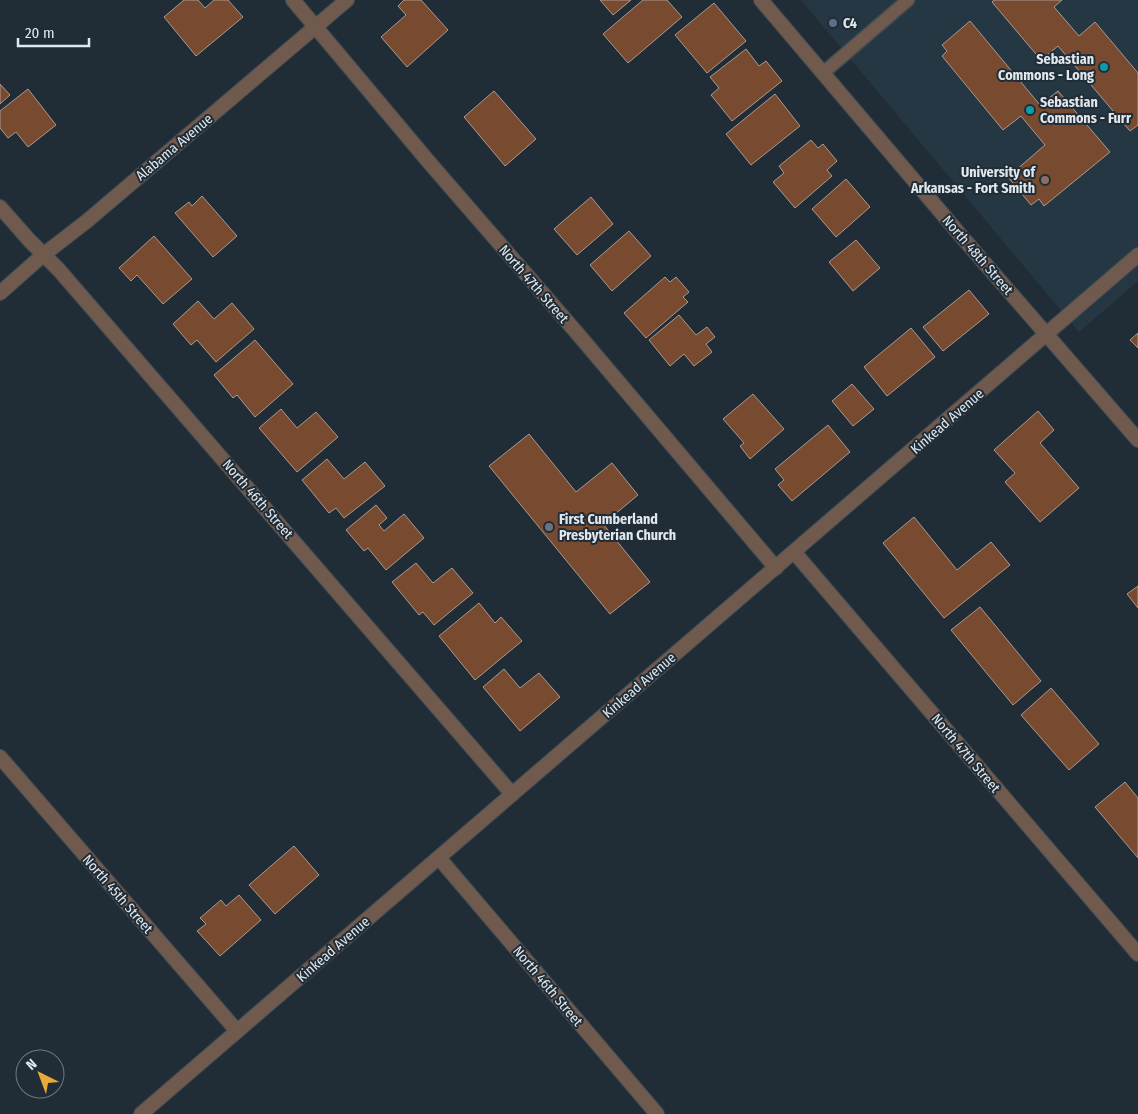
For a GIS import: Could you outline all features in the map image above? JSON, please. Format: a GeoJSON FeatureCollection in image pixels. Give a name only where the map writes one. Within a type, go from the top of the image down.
{"type":"FeatureCollection","features":[{"type":"Feature","properties":{"kind":"street","name":"North 47th Street"},"geometry":{"type":"LineString","coordinates":[[294,0],[428,161],[584,341],[776,568]]}},
{"type":"Feature","properties":{"kind":"street","name":"Alabama Avenue"},"geometry":{"type":"LineString","coordinates":[[0,292],[44,254],[87,222],[347,0]]}},
{"type":"Feature","properties":{"kind":"street","name":"North 48th Street"},"geometry":{"type":"LineString","coordinates":[[761,0],[1138,440]]}},
{"type":"Feature","properties":{"kind":"street","name":"North 46th Street"},"geometry":{"type":"LineString","coordinates":[[0,207],[59,270],[512,794]]}},
{"type":"Feature","properties":{"kind":"street","name":"Kinkead Avenue"},"geometry":{"type":"LineString","coordinates":[[141,1114],[1138,255]]}},
{"type":"Feature","properties":{"kind":"street","name":"North 47th Street"},"geometry":{"type":"LineString","coordinates":[[794,552],[1138,954]]}},
{"type":"Feature","properties":{"kind":"street","name":"North 45th Street"},"geometry":{"type":"LineString","coordinates":[[0,757],[237,1031]]}},
{"type":"Feature","properties":{"kind":"street","name":"North 46th Street"},"geometry":{"type":"LineString","coordinates":[[439,858],[657,1114]]}},
{"type":"Feature","properties":{"kind":"lane"},"geometry":{"type":"LineString","coordinates":[[823,73],[908,0]]}},
{"type":"Feature","properties":{"kind":"shaded area","name":"University of Arkansas - Fort Smith"},"geometry":{"type":"Polygon","coordinates":[[[801,0],[1138,0],[1138,281],[1079,332],[801,0]]]}},
{"type":"Feature","properties":{"kind":"building"},"geometry":{"type":"Polygon","coordinates":[[[184,0],[198,0],[205,8],[214,0],[228,0],[243,17],[196,56],[164,17],[184,0]]]}},
{"type":"Feature","properties":{"kind":"building"},"geometry":{"type":"Polygon","coordinates":[[[404,0],[421,0],[448,30],[407,67],[381,37],[406,15],[398,6],[404,0]]]}},
{"type":"Feature","properties":{"kind":"building"},"geometry":{"type":"Polygon","coordinates":[[[600,0],[631,0],[613,15],[600,0]]]}},
{"type":"Feature","properties":{"kind":"building"},"geometry":{"type":"Polygon","coordinates":[[[643,0],[667,0],[682,17],[628,63],[603,34],[643,0]]]}},
{"type":"Feature","properties":{"kind":"building","name":"Sebastian Commons - Long"},"geometry":{"type":"Polygon","coordinates":[[[994,0],[1062,0],[1054,7],[1079,36],[1095,22],[1138,73],[1138,125],[1130,131],[1058,46],[1041,60],[992,2],[994,0]]]}},
{"type":"Feature","properties":{"kind":"building"},"geometry":{"type":"Polygon","coordinates":[[[714,3],[746,41],[707,73],[675,35],[714,3]]]}},
{"type":"Feature","properties":{"kind":"building","name":"Sebastian Commons - Furr"},"geometry":{"type":"Polygon","coordinates":[[[970,21],[1040,105],[1058,91],[1110,152],[1044,206],[1039,199],[1031,205],[1008,177],[1045,145],[1021,116],[1003,130],[942,56],[947,51],[942,45],[970,21]]]}},
{"type":"Feature","properties":{"kind":"building"},"geometry":{"type":"Polygon","coordinates":[[[746,49],[759,66],[766,61],[782,81],[732,121],[711,95],[719,88],[710,77],[746,49]]]}},
{"type":"Feature","properties":{"kind":"building"},"geometry":{"type":"Polygon","coordinates":[[[0,84],[10,95],[0,104],[0,84]]]}},
{"type":"Feature","properties":{"kind":"building"},"geometry":{"type":"Polygon","coordinates":[[[28,89],[56,125],[28,147],[16,132],[8,138],[0,128],[0,111],[28,89]]]}},
{"type":"Feature","properties":{"kind":"building"},"geometry":{"type":"Polygon","coordinates":[[[494,91],[536,139],[505,166],[464,117],[494,91]]]}},
{"type":"Feature","properties":{"kind":"building"},"geometry":{"type":"Polygon","coordinates":[[[775,94],[800,126],[751,165],[726,134],[775,94]]]}},
{"type":"Feature","properties":{"kind":"building"},"geometry":{"type":"Polygon","coordinates":[[[811,140],[818,148],[823,144],[837,161],[827,170],[832,176],[795,208],[773,182],[784,173],[779,166],[811,140]]]}},
{"type":"Feature","properties":{"kind":"building"},"geometry":{"type":"Polygon","coordinates":[[[846,179],[870,207],[836,237],[812,209],[846,179]]]}},
{"type":"Feature","properties":{"kind":"building"},"geometry":{"type":"Polygon","coordinates":[[[202,196],[237,236],[213,257],[175,213],[189,202],[192,206],[202,196]]]}},
{"type":"Feature","properties":{"kind":"building"},"geometry":{"type":"Polygon","coordinates":[[[591,197],[613,224],[577,255],[554,229],[591,197]]]}},
{"type":"Feature","properties":{"kind":"building"},"geometry":{"type":"Polygon","coordinates":[[[629,231],[651,256],[612,291],[590,265],[629,231]]]}},
{"type":"Feature","properties":{"kind":"building"},"geometry":{"type":"Polygon","coordinates":[[[154,236],[192,279],[163,304],[137,275],[131,281],[119,268],[154,236]]]}},
{"type":"Feature","properties":{"kind":"building"},"geometry":{"type":"Polygon","coordinates":[[[856,240],[880,268],[853,291],[829,262],[856,240]]]}},
{"type":"Feature","properties":{"kind":"building"},"geometry":{"type":"Polygon","coordinates":[[[665,277],[670,282],[676,277],[689,292],[683,297],[688,302],[646,338],[624,313],[665,277]]]}},
{"type":"Feature","properties":{"kind":"building"},"geometry":{"type":"Polygon","coordinates":[[[969,290],[989,314],[943,351],[923,327],[969,290]]]}},
{"type":"Feature","properties":{"kind":"building"},"geometry":{"type":"Polygon","coordinates":[[[198,301],[214,319],[232,303],[254,329],[216,362],[197,340],[191,345],[173,324],[198,301]]]}},
{"type":"Feature","properties":{"kind":"building"},"geometry":{"type":"Polygon","coordinates":[[[679,315],[696,335],[707,327],[715,337],[706,344],[712,352],[694,366],[684,354],[670,366],[649,340],[679,315]]]}},
{"type":"Feature","properties":{"kind":"building"},"geometry":{"type":"Polygon","coordinates":[[[911,328],[935,357],[887,396],[864,367],[911,328]]]}},
{"type":"Feature","properties":{"kind":"building"},"geometry":{"type":"Polygon","coordinates":[[[1138,333],[1138,348],[1130,340],[1138,333]]]}},
{"type":"Feature","properties":{"kind":"building"},"geometry":{"type":"Polygon","coordinates":[[[255,340],[293,384],[255,417],[237,395],[233,398],[214,375],[255,340]]]}},
{"type":"Feature","properties":{"kind":"building"},"geometry":{"type":"Polygon","coordinates":[[[852,384],[874,409],[853,426],[832,401],[852,384]]]}},
{"type":"Feature","properties":{"kind":"building"},"geometry":{"type":"Polygon","coordinates":[[[753,394],[784,429],[750,459],[740,446],[744,443],[723,419],[753,394]]]}},
{"type":"Feature","properties":{"kind":"building"},"geometry":{"type":"Polygon","coordinates":[[[281,409],[297,428],[316,412],[338,437],[297,472],[259,428],[281,409]]]}},
{"type":"Feature","properties":{"kind":"building"},"geometry":{"type":"Polygon","coordinates":[[[1038,411],[1054,430],[1040,443],[1079,488],[1040,522],[1005,482],[1015,473],[994,450],[1038,411]]]}},
{"type":"Feature","properties":{"kind":"building"},"geometry":{"type":"Polygon","coordinates":[[[828,425],[850,452],[792,501],[778,485],[784,480],[775,469],[828,425]]]}},
{"type":"Feature","properties":{"kind":"building"},"geometry":{"type":"Polygon","coordinates":[[[529,434],[576,492],[612,463],[638,495],[603,524],[650,582],[610,614],[489,466],[529,434]]]}},
{"type":"Feature","properties":{"kind":"building"},"geometry":{"type":"Polygon","coordinates":[[[327,459],[344,479],[365,462],[385,486],[344,518],[336,508],[329,513],[302,480],[327,459]]]}},
{"type":"Feature","properties":{"kind":"building"},"geometry":{"type":"Polygon","coordinates":[[[376,505],[387,518],[379,525],[384,531],[404,514],[424,538],[386,570],[368,548],[364,551],[346,530],[376,505]]]}},
{"type":"Feature","properties":{"kind":"building"},"geometry":{"type":"Polygon","coordinates":[[[914,517],[957,570],[991,542],[1010,565],[944,618],[883,543],[914,517]]]}},
{"type":"Feature","properties":{"kind":"building"},"geometry":{"type":"Polygon","coordinates":[[[416,563],[433,583],[452,568],[473,593],[434,625],[423,612],[419,615],[392,582],[416,563]]]}},
{"type":"Feature","properties":{"kind":"building"},"geometry":{"type":"Polygon","coordinates":[[[1138,586],[1138,608],[1127,594],[1138,586]]]}},
{"type":"Feature","properties":{"kind":"building"},"geometry":{"type":"Polygon","coordinates":[[[479,603],[495,623],[501,617],[522,641],[475,680],[439,636],[479,603]]]}},
{"type":"Feature","properties":{"kind":"building"},"geometry":{"type":"Polygon","coordinates":[[[980,607],[1041,681],[1013,705],[951,630],[980,607]]]}},
{"type":"Feature","properties":{"kind":"building"},"geometry":{"type":"Polygon","coordinates":[[[504,669],[520,688],[539,673],[560,697],[520,731],[483,687],[504,669]]]}},
{"type":"Feature","properties":{"kind":"building"},"geometry":{"type":"Polygon","coordinates":[[[1051,688],[1099,744],[1069,770],[1021,715],[1051,688]]]}},
{"type":"Feature","properties":{"kind":"building"},"geometry":{"type":"Polygon","coordinates":[[[1125,782],[1138,798],[1138,858],[1095,807],[1125,782]]]}},
{"type":"Feature","properties":{"kind":"building"},"geometry":{"type":"Polygon","coordinates":[[[294,846],[319,875],[275,914],[249,885],[294,846]]]}},
{"type":"Feature","properties":{"kind":"building"},"geometry":{"type":"Polygon","coordinates":[[[239,895],[261,920],[220,956],[197,931],[206,924],[200,918],[221,900],[226,906],[239,895]]]}},
{"type":"Feature","properties":{"kind":"place","name":"C4"},"geometry":{"type":"Point","coordinates":[833,23]}},
{"type":"Feature","properties":{"kind":"place","name":"Sebastian Commons - Long"},"geometry":{"type":"Point","coordinates":[1104,67]}},
{"type":"Feature","properties":{"kind":"place","name":"Sebastian Commons - Furr"},"geometry":{"type":"Point","coordinates":[1030,110]}},
{"type":"Feature","properties":{"kind":"place","name":"University of Arkansas - Fort Smith"},"geometry":{"type":"Point","coordinates":[1045,180]}},
{"type":"Feature","properties":{"kind":"place","name":"First Cumberland Presbyterian Church"},"geometry":{"type":"Point","coordinates":[549,527]}}]}
